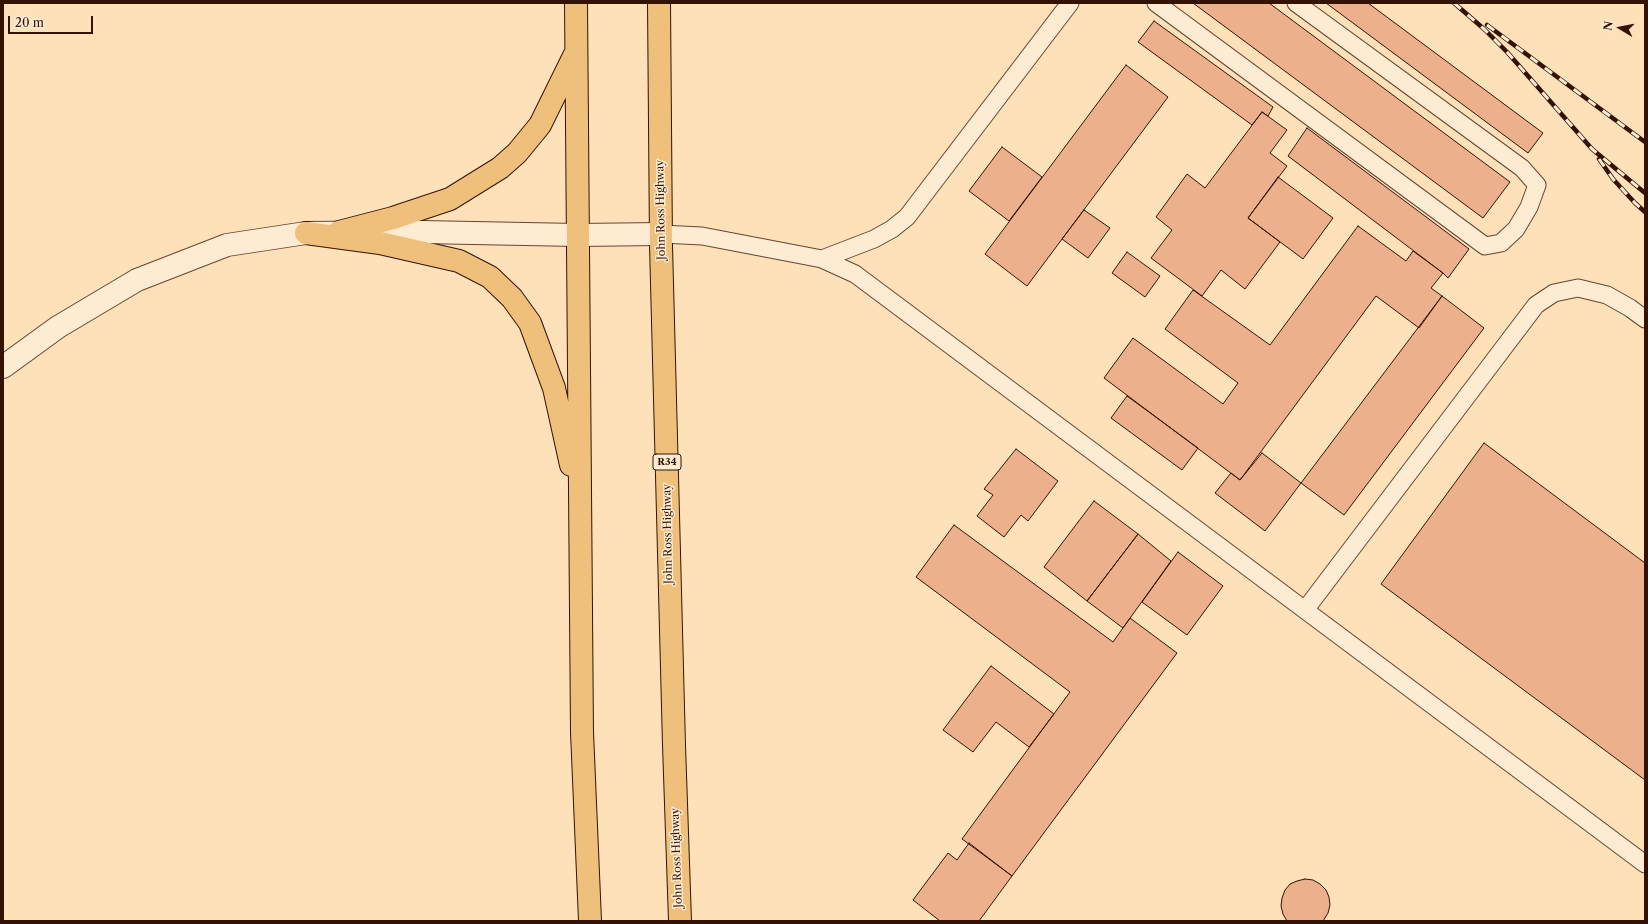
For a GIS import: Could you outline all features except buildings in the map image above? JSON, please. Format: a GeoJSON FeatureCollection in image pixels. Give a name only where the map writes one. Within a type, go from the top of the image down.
{"type":"FeatureCollection","features":[{"type":"Feature","properties":{"kind":"main road"},"geometry":{"type":"LineString","coordinates":[[576,3],[582,732],[590,921]]}},
{"type":"Feature","properties":{"kind":"main road","name":"John Ross Highway"},"geometry":{"type":"LineString","coordinates":[[659,3],[661,234],[674,753],[680,921]]}},
{"type":"Feature","properties":{"kind":"main road"},"geometry":{"type":"LineString","coordinates":[[339,232],[393,218],[450,199],[500,168],[517,153],[540,125],[576,51]]}},
{"type":"Feature","properties":{"kind":"main road"},"geometry":{"type":"LineString","coordinates":[[306,233],[380,243],[459,261],[490,278],[512,298],[530,324],[554,388],[581,511]]}},
{"type":"Feature","properties":{"kind":"street"},"geometry":{"type":"LineString","coordinates":[[3,367],[58,327],[136,280],[227,246],[306,233],[339,232],[578,235],[661,234]]}},
{"type":"Feature","properties":{"kind":"lane"},"geometry":{"type":"LineString","coordinates":[[822,259],[874,239],[892,230],[907,217],[1070,3]]}},
{"type":"Feature","properties":{"kind":"lane"},"geometry":{"type":"LineString","coordinates":[[1156,3],[1485,246],[1501,243],[1516,229],[1529,207],[1536,185],[1522,168],[1296,3]]}},
{"type":"Feature","properties":{"kind":"lane"},"geometry":{"type":"LineString","coordinates":[[661,234],[702,236],[822,259],[855,274],[1645,864]]}},
{"type":"Feature","properties":{"kind":"lane"},"geometry":{"type":"LineString","coordinates":[[1304,610],[1536,305],[1554,293],[1578,288],[1606,295],[1630,308],[1645,319]]}},
{"type":"Feature","properties":{"kind":"railway"},"geometry":{"type":"LineString","coordinates":[[1454,3],[1484,29],[1507,52],[1592,149],[1645,193]]}},
{"type":"Feature","properties":{"kind":"railway"},"geometry":{"type":"LineString","coordinates":[[1487,25],[1645,142]]}},
{"type":"Feature","properties":{"kind":"railway"},"geometry":{"type":"LineString","coordinates":[[1599,159],[1613,179],[1645,212]]}}]}
